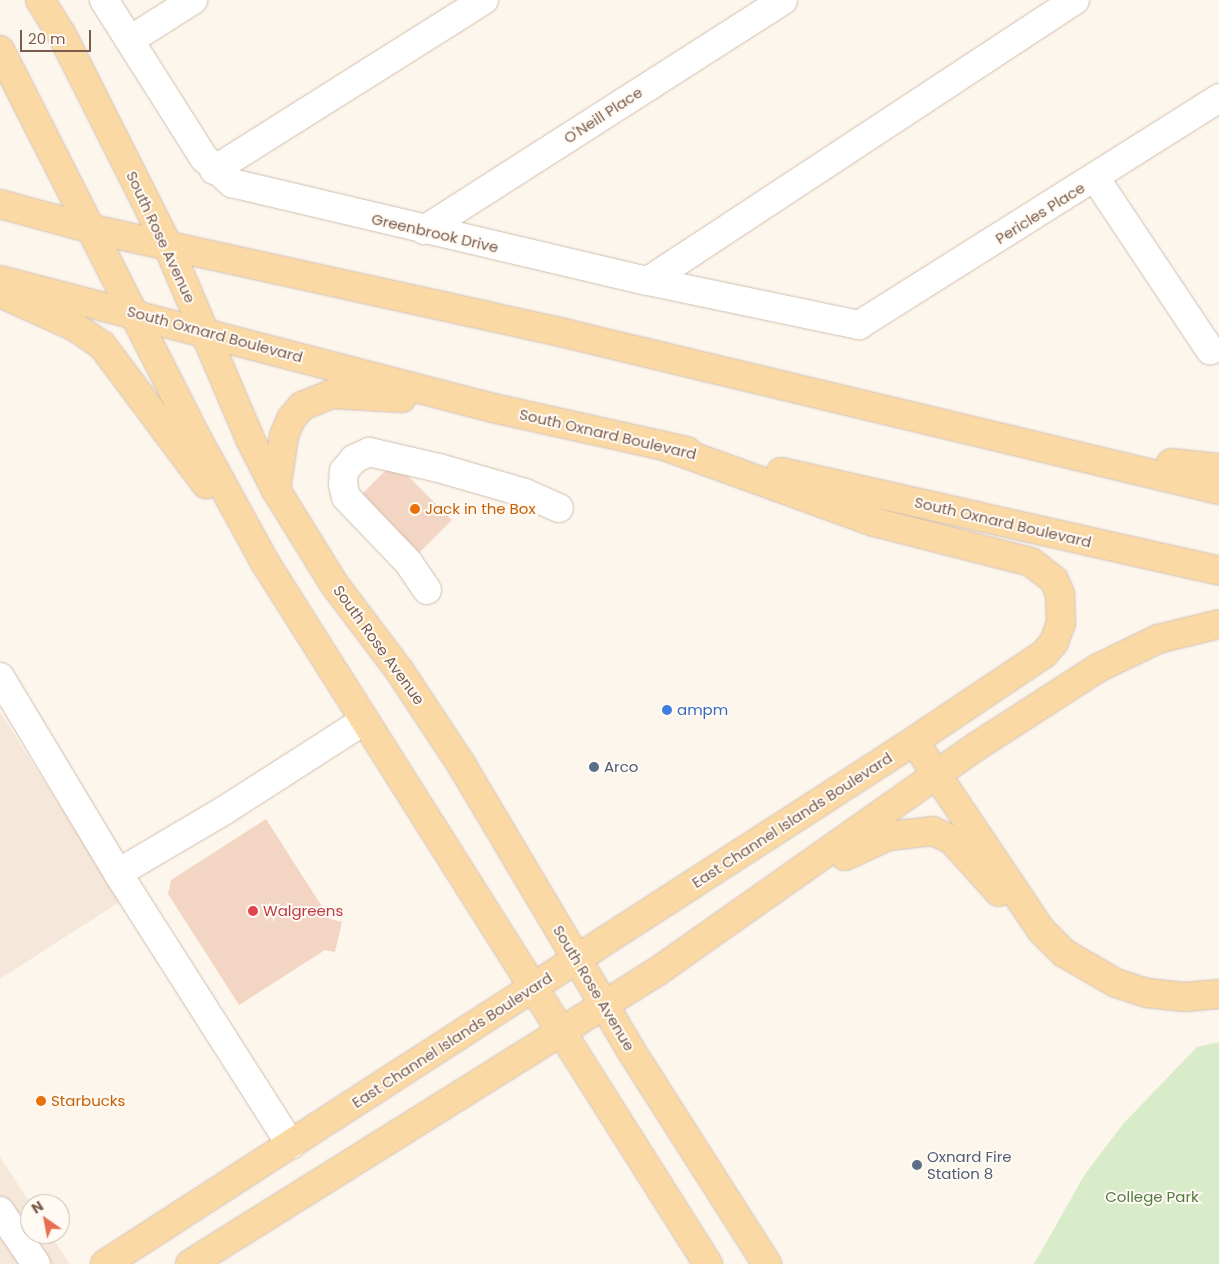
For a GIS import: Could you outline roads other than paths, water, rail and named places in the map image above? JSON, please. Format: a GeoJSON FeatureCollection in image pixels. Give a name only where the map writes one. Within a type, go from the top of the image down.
{"type":"FeatureCollection","features":[{"type":"Feature","properties":{"kind":"main road","name":"South Rose Avenue"},"geometry":{"type":"LineString","coordinates":[[40,0],[65,41],[167,244],[203,331],[276,490],[334,584],[400,670],[461,764],[604,1005],[767,1264]]}},
{"type":"Feature","properties":{"kind":"main road"},"geometry":{"type":"LineString","coordinates":[[0,50],[136,314],[198,440],[266,564],[708,1264]]}},
{"type":"Feature","properties":{"kind":"main road"},"geometry":{"type":"LineString","coordinates":[[0,204],[92,229],[167,244],[568,334],[1219,490]]}},
{"type":"Feature","properties":{"kind":"main road","name":"South Oxnard Boulevard"},"geometry":{"type":"LineString","coordinates":[[0,280],[203,331],[492,408],[1219,571]]}},
{"type":"Feature","properties":{"kind":"main road"},"geometry":{"type":"LineString","coordinates":[[0,293],[75,328],[102,346],[266,564]]}},
{"type":"Feature","properties":{"kind":"main road"},"geometry":{"type":"LineString","coordinates":[[276,490],[287,428],[302,406],[314,399],[355,393],[492,408]]}},
{"type":"Feature","properties":{"kind":"main road","name":"East Channel Islands Boulevard"},"geometry":{"type":"LineString","coordinates":[[105,1264],[914,741],[1044,654],[1054,642],[1061,623],[1060,594],[1054,580],[1031,562],[874,522],[670,448]]}},
{"type":"Feature","properties":{"kind":"main road"},"geometry":{"type":"LineString","coordinates":[[1044,448],[1219,468]]}},
{"type":"Feature","properties":{"kind":"main road"},"geometry":{"type":"LineString","coordinates":[[194,1263],[562,1033],[755,904],[938,776],[974,748],[1098,668],[1151,642],[1191,629],[1219,624]]}},
{"type":"Feature","properties":{"kind":"main road"},"geometry":{"type":"LineString","coordinates":[[914,741],[1041,930]]}},
{"type":"Feature","properties":{"kind":"main road"},"geometry":{"type":"LineString","coordinates":[[755,904],[888,836],[933,831],[952,840],[1002,895],[1072,958],[1116,983],[1147,993],[1185,997],[1219,994]]}},
{"type":"Feature","properties":{"kind":"street","name":"Greenbrook Drive"},"geometry":{"type":"LineString","coordinates":[[104,0],[214,170],[247,189],[648,281],[859,325]]}},
{"type":"Feature","properties":{"kind":"street"},"geometry":{"type":"LineString","coordinates":[[130,40],[193,0]]}},
{"type":"Feature","properties":{"kind":"street"},"geometry":{"type":"LineString","coordinates":[[214,170],[484,0]]}},
{"type":"Feature","properties":{"kind":"street","name":"O'Neill Place"},"geometry":{"type":"LineString","coordinates":[[424,230],[782,0]]}},
{"type":"Feature","properties":{"kind":"street"},"geometry":{"type":"LineString","coordinates":[[648,281],[1075,0]]}},
{"type":"Feature","properties":{"kind":"street","name":"Pericles Place"},"geometry":{"type":"LineString","coordinates":[[859,325],[1096,179],[1219,98]]}},
{"type":"Feature","properties":{"kind":"street"},"geometry":{"type":"LineString","coordinates":[[1096,179],[1210,350]]}},
{"type":"Feature","properties":{"kind":"street"},"geometry":{"type":"LineString","coordinates":[[426,590],[409,563],[346,497],[343,484],[344,471],[354,459],[369,452],[439,468],[525,493],[558,508]]}},
{"type":"Feature","properties":{"kind":"street"},"geometry":{"type":"LineString","coordinates":[[0,677],[118,873],[291,1145]]}},
{"type":"Feature","properties":{"kind":"street"},"geometry":{"type":"LineString","coordinates":[[118,873],[225,810],[365,720]]}},
{"type":"Feature","properties":{"kind":"street"},"geometry":{"type":"LineString","coordinates":[[0,1211],[36,1264]]}},
{"type":"Feature","properties":{"kind":"place","name":"Jack in the Box"},"geometry":{"type":"Point","coordinates":[415,509]}},
{"type":"Feature","properties":{"kind":"place","name":"ampm"},"geometry":{"type":"Point","coordinates":[667,710]}},
{"type":"Feature","properties":{"kind":"place","name":"Arco"},"geometry":{"type":"Point","coordinates":[594,767]}},
{"type":"Feature","properties":{"kind":"place","name":"Walgreens"},"geometry":{"type":"Point","coordinates":[253,911]}},
{"type":"Feature","properties":{"kind":"place","name":"Starbucks"},"geometry":{"type":"Point","coordinates":[41,1101]}},
{"type":"Feature","properties":{"kind":"place","name":"Oxnard Fire Station 8"},"geometry":{"type":"Point","coordinates":[917,1165]}},
{"type":"Feature","properties":{"kind":"park label","name":"College Park"},"geometry":{"type":"Point","coordinates":[1152,1197]}}]}
